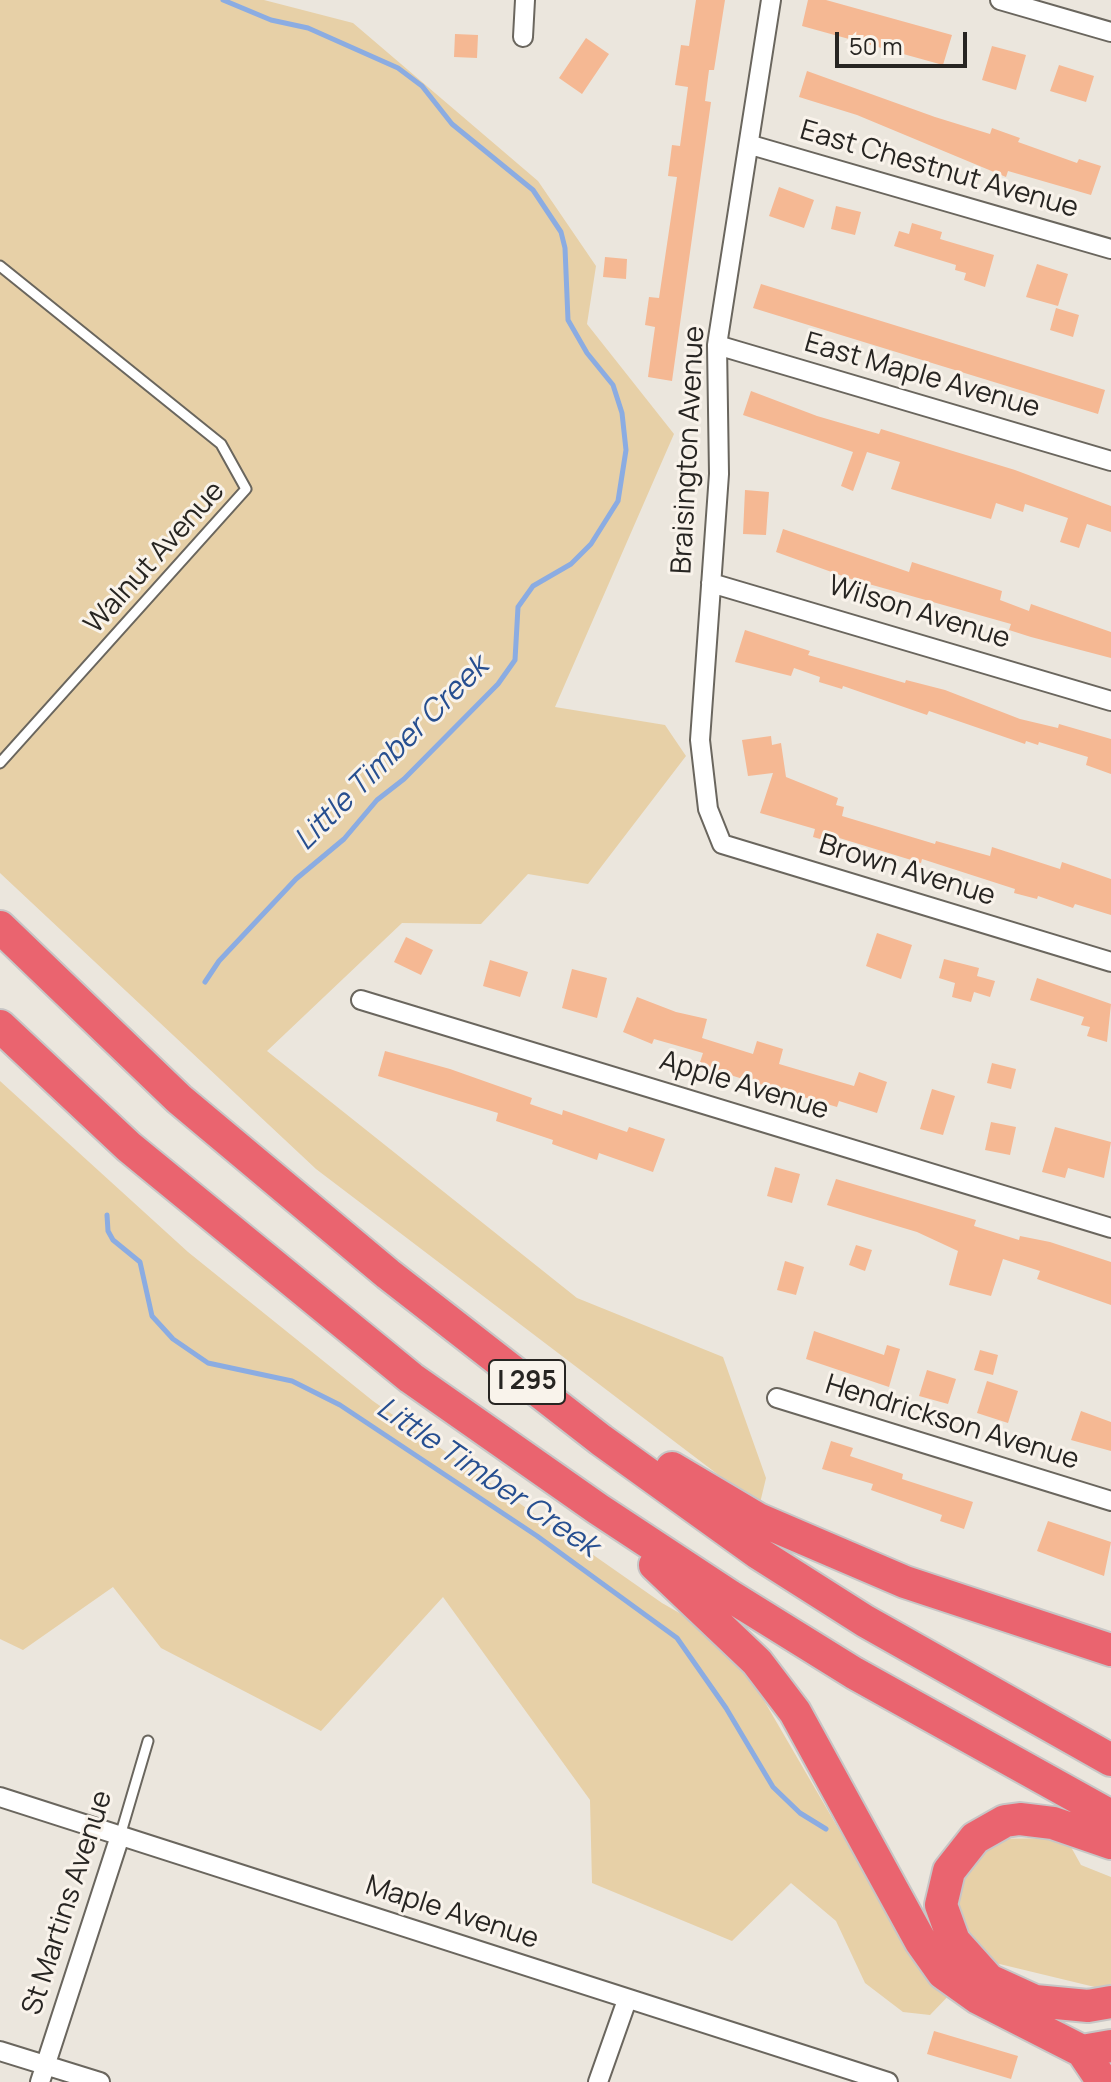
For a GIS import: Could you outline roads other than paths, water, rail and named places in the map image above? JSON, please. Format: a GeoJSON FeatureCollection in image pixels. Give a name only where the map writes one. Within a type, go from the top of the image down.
{"type":"FeatureCollection","features":[{"type":"Feature","properties":{"kind":"highway","name":"I 295"},"geometry":{"type":"LineString","coordinates":[[0,927],[179,1099],[388,1274],[601,1440],[758,1553],[851,1613],[1111,1760]]}},
{"type":"Feature","properties":{"kind":"highway","name":"I 295"},"geometry":{"type":"LineString","coordinates":[[0,1026],[129,1147],[411,1378],[598,1509],[854,1673],[1111,1816]]}},
{"type":"Feature","properties":{"kind":"highway"},"geometry":{"type":"LineString","coordinates":[[601,1440],[662,1462],[758,1519],[905,1582],[1111,1650]]}},
{"type":"Feature","properties":{"kind":"highway"},"geometry":{"type":"LineString","coordinates":[[598,1509],[757,1662],[795,1712],[921,1942],[943,1973],[978,1998],[1096,2049],[1103,2082]]}},
{"type":"Feature","properties":{"kind":"highway"},"geometry":{"type":"LineString","coordinates":[[1111,1843],[1053,1823],[1020,1819],[1005,1821],[975,1838],[949,1871],[941,1905],[954,1941],[989,1980],[1035,2001],[1088,2006],[1111,2002]]}},
{"type":"Feature","properties":{"kind":"street"},"geometry":{"type":"LineString","coordinates":[[523,37],[525,0]]}},
{"type":"Feature","properties":{"kind":"street","name":"Braisington Avenue"},"geometry":{"type":"LineString","coordinates":[[708,809],[700,740],[719,474],[717,345],[751,145],[771,0]]}},
{"type":"Feature","properties":{"kind":"street"},"geometry":{"type":"LineString","coordinates":[[1000,0],[1111,32]]}},
{"type":"Feature","properties":{"kind":"street","name":"East Chestnut Avenue"},"geometry":{"type":"LineString","coordinates":[[751,145],[1111,249]]}},
{"type":"Feature","properties":{"kind":"street","name":"East Maple Avenue"},"geometry":{"type":"LineString","coordinates":[[717,345],[1111,461]]}},
{"type":"Feature","properties":{"kind":"street","name":"Wilson Avenue"},"geometry":{"type":"LineString","coordinates":[[711,583],[1111,701]]}},
{"type":"Feature","properties":{"kind":"street","name":"Brown Avenue"},"geometry":{"type":"LineString","coordinates":[[708,809],[722,844],[1111,962]]}},
{"type":"Feature","properties":{"kind":"street","name":"Apple Avenue"},"geometry":{"type":"LineString","coordinates":[[361,1000],[1111,1228]]}},
{"type":"Feature","properties":{"kind":"street","name":"Hendrickson Avenue"},"geometry":{"type":"LineString","coordinates":[[777,1398],[1111,1501]]}},
{"type":"Feature","properties":{"kind":"street","name":"Maple Avenue"},"geometry":{"type":"LineString","coordinates":[[0,1797],[888,2082]]}},
{"type":"Feature","properties":{"kind":"street","name":"St Martins Avenue"},"geometry":{"type":"LineString","coordinates":[[43,2074],[120,1836]]}},
{"type":"Feature","properties":{"kind":"street"},"geometry":{"type":"LineString","coordinates":[[598,2082],[627,2000]]}},
{"type":"Feature","properties":{"kind":"street"},"geometry":{"type":"LineString","coordinates":[[0,2051],[43,2074],[100,2082]]}},
{"type":"Feature","properties":{"kind":"lane","name":"Walnut Avenue"},"geometry":{"type":"LineString","coordinates":[[0,266],[221,444],[246,489],[0,763]]}},
{"type":"Feature","properties":{"kind":"lane","name":"St Martins Avenue"},"geometry":{"type":"LineString","coordinates":[[120,1836],[148,1741]]}},
{"type":"Feature","properties":{"kind":"waterway","name":"Little Timber Creek"},"geometry":{"type":"LineString","coordinates":[[205,982],[219,961],[296,879],[344,839],[377,800],[404,779],[498,684],[515,660],[518,607],[533,586],[571,564],[591,544],[618,501],[626,450],[622,413],[613,385],[587,353],[568,320],[565,248],[561,232],[533,190],[452,124],[422,86],[398,68],[308,28],[271,20],[223,0]]}},
{"type":"Feature","properties":{"kind":"waterway","name":"Little Timber Creek"},"geometry":{"type":"LineString","coordinates":[[107,1215],[108,1231],[113,1240],[140,1262],[152,1316],[173,1339],[208,1363],[292,1381],[340,1405],[537,1536],[677,1638],[726,1708],[773,1787],[800,1813],[826,1829]]}}]}
